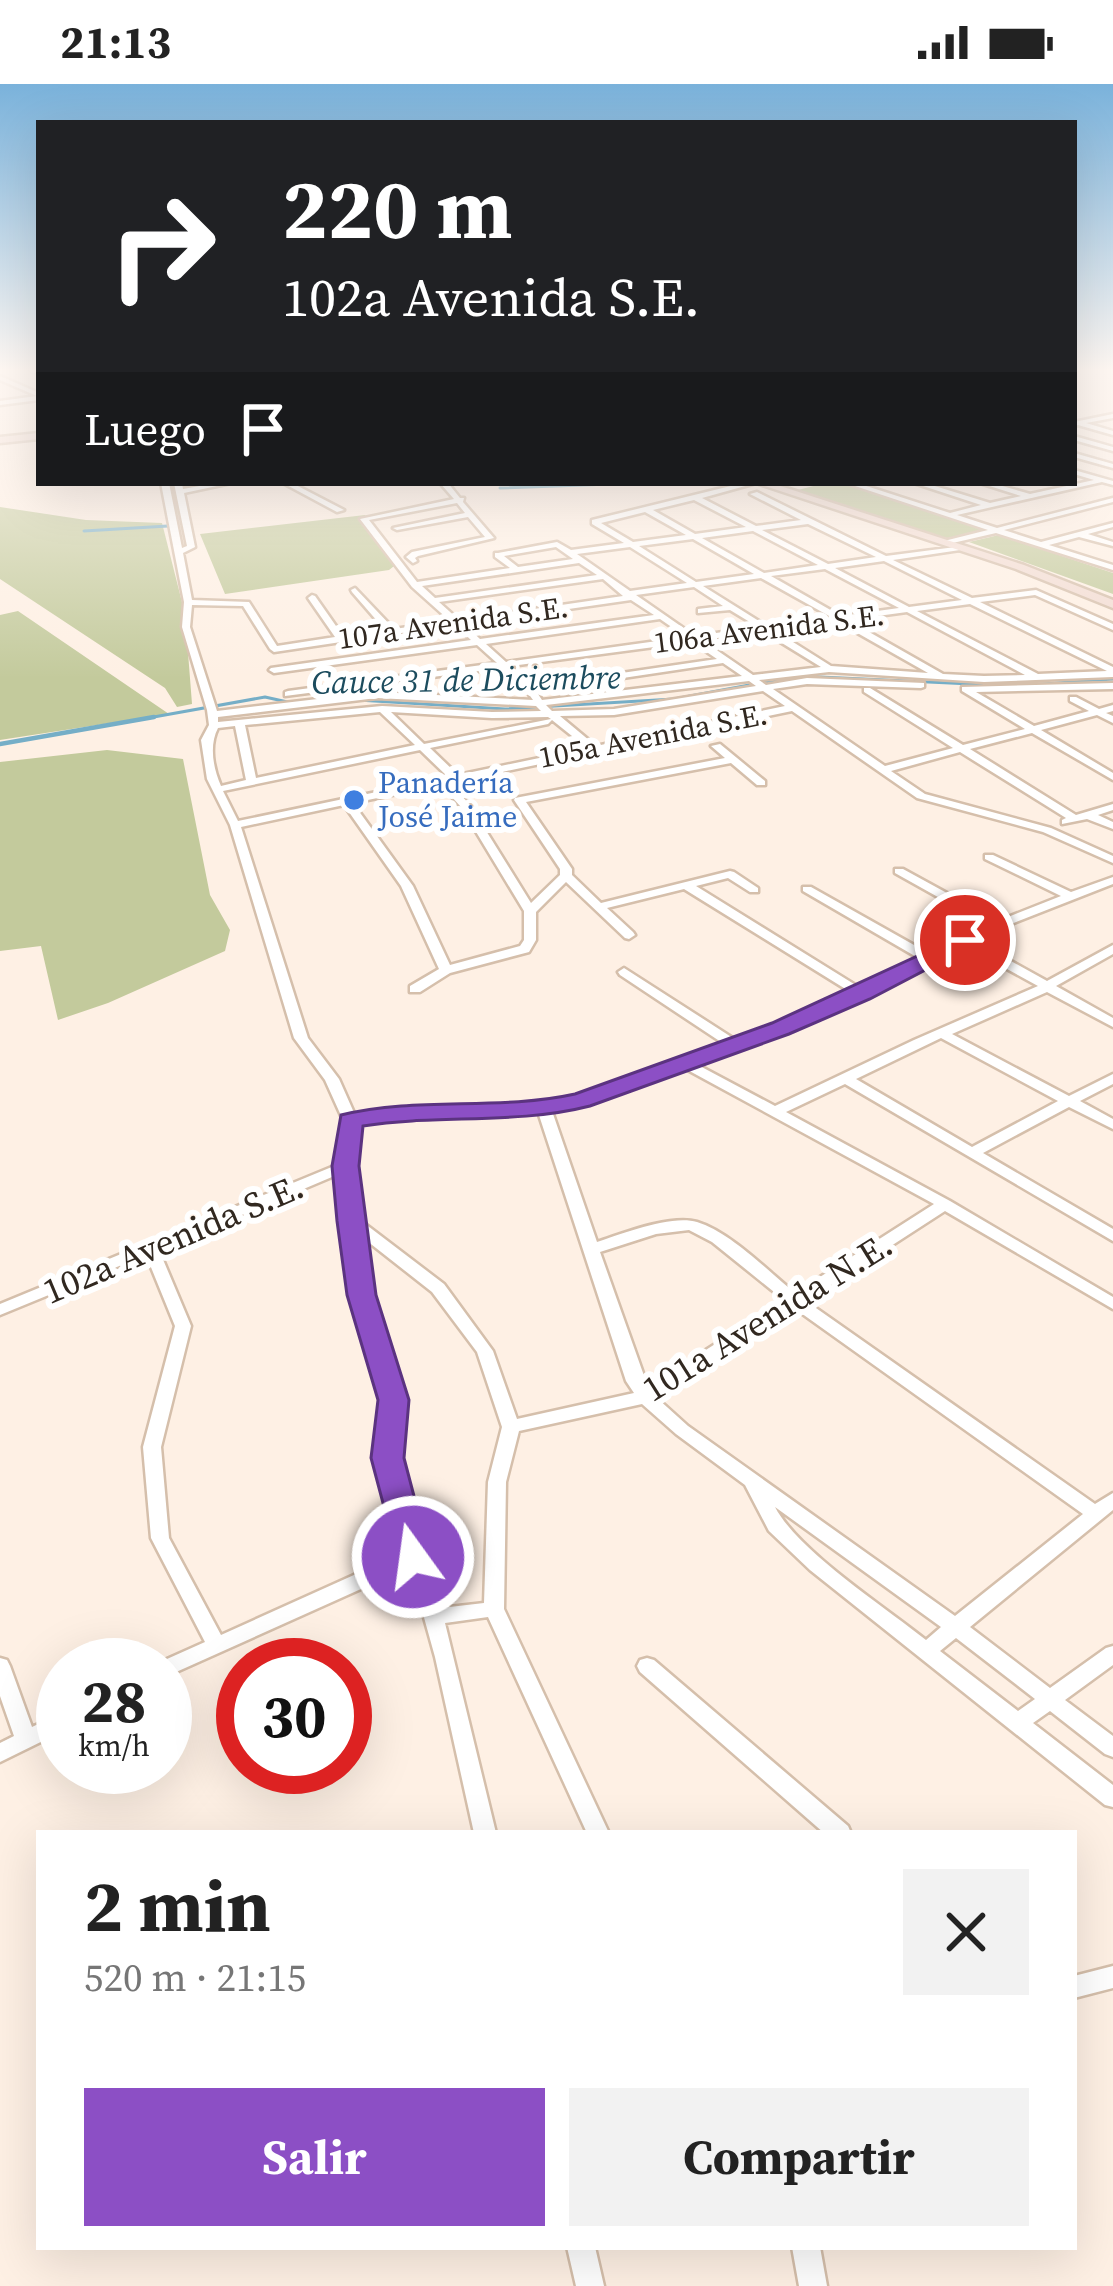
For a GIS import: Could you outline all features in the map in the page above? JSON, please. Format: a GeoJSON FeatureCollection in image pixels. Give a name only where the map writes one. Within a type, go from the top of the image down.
{"type":"FeatureCollection","features":[{"type":"Feature","properties":{"kind":"main road"},"geometry":{"type":"LineString","coordinates":[[788,486],[1113,601]]}},
{"type":"Feature","properties":{"kind":"main road"},"geometry":{"type":"LineString","coordinates":[[756,487],[953,544]]}},
{"type":"Feature","properties":{"kind":"street"},"geometry":{"type":"LineString","coordinates":[[1077,473],[1113,483]]}},
{"type":"Feature","properties":{"kind":"street"},"geometry":{"type":"LineString","coordinates":[[950,515],[1102,480]]}},
{"type":"Feature","properties":{"kind":"street"},"geometry":{"type":"LineString","coordinates":[[166,486],[188,602],[186,627],[213,721],[206,740],[207,758],[235,825],[301,1038],[332,1079],[350,1120],[346,1166],[362,1295],[394,1400],[388,1458],[484,1830]]}},
{"type":"Feature","properties":{"kind":"street"},"geometry":{"type":"LineString","coordinates":[[293,486],[340,510]]}},
{"type":"Feature","properties":{"kind":"street"},"geometry":{"type":"LineString","coordinates":[[413,561],[410,556],[415,554],[490,538],[447,486]]}},
{"type":"Feature","properties":{"kind":"street"},"geometry":{"type":"LineString","coordinates":[[859,486],[1113,568]]}},
{"type":"Feature","properties":{"kind":"street"},"geometry":{"type":"LineString","coordinates":[[928,486],[991,506]]}},
{"type":"Feature","properties":{"kind":"street"},"geometry":{"type":"LineString","coordinates":[[994,486],[1031,497]]}},
{"type":"Feature","properties":{"kind":"street"},"geometry":{"type":"LineString","coordinates":[[1056,486],[1066,489]]}},
{"type":"Feature","properties":{"kind":"street"},"geometry":{"type":"LineString","coordinates":[[829,669],[595,522],[695,496],[756,487],[812,521],[1112,672]]}},
{"type":"Feature","properties":{"kind":"street"},"geometry":{"type":"LineString","coordinates":[[178,553],[191,547],[179,488]]}},
{"type":"Feature","properties":{"kind":"street"},"geometry":{"type":"LineString","coordinates":[[695,496],[1036,676]]}},
{"type":"Feature","properties":{"kind":"street"},"geometry":{"type":"LineString","coordinates":[[461,500],[364,519],[432,601],[592,747]]}},
{"type":"Feature","properties":{"kind":"street","name":"107a Avenida S.E."},"geometry":{"type":"LineString","coordinates":[[188,602],[247,604],[274,650],[890,557],[1113,500]]}},
{"type":"Feature","properties":{"kind":"street"},"geometry":{"type":"LineString","coordinates":[[644,508],[1113,777]]}},
{"type":"Feature","properties":{"kind":"street"},"geometry":{"type":"LineString","coordinates":[[397,528],[471,514]]}},
{"type":"Feature","properties":{"kind":"street"},"geometry":{"type":"LineString","coordinates":[[569,553],[812,521]]}},
{"type":"Feature","properties":{"kind":"street"},"geometry":{"type":"LineString","coordinates":[[1041,544],[1113,525]]}},
{"type":"Feature","properties":{"kind":"street"},"geometry":{"type":"LineString","coordinates":[[1079,534],[1113,544]]}},
{"type":"Feature","properties":{"kind":"street"},"geometry":{"type":"LineString","coordinates":[[516,569],[498,555],[557,544],[921,796],[1047,830],[1113,860]]}},
{"type":"Feature","properties":{"kind":"street"},"geometry":{"type":"LineString","coordinates":[[417,583],[580,560]]}},
{"type":"Feature","properties":{"kind":"street"},"geometry":{"type":"LineString","coordinates":[[432,601],[604,577]]}},
{"type":"Feature","properties":{"kind":"street"},"geometry":{"type":"LineString","coordinates":[[355,590],[390,630]]}},
{"type":"Feature","properties":{"kind":"street","name":"106a Avenida S.E."},"geometry":{"type":"LineString","coordinates":[[293,701],[361,686],[1036,592],[1113,627]]}},
{"type":"Feature","properties":{"kind":"street"},"geometry":{"type":"LineString","coordinates":[[312,598],[340,638]]}},
{"type":"Feature","properties":{"kind":"street"},"geometry":{"type":"LineString","coordinates":[[701,611],[731,607]]}},
{"type":"Feature","properties":{"kind":"street"},"geometry":{"type":"LineString","coordinates":[[274,670],[659,617]]}},
{"type":"Feature","properties":{"kind":"street"},"geometry":{"type":"LineString","coordinates":[[327,640],[361,686]]}},
{"type":"Feature","properties":{"kind":"street"},"geometry":{"type":"LineString","coordinates":[[530,689],[722,661]]}},
{"type":"Feature","properties":{"kind":"street"},"geometry":{"type":"LineString","coordinates":[[219,789],[554,717],[657,707],[829,669],[954,683],[1112,672]]}},
{"type":"Feature","properties":{"kind":"street"},"geometry":{"type":"LineString","coordinates":[[213,721],[293,701],[377,695],[539,703],[754,683],[848,680],[1113,686]]}},
{"type":"Feature","properties":{"kind":"street"},"geometry":{"type":"LineString","coordinates":[[867,690],[1082,817],[1113,826]]}},
{"type":"Feature","properties":{"kind":"street"},"geometry":{"type":"LineString","coordinates":[[1073,699],[1113,720]]}},
{"type":"Feature","properties":{"kind":"street","name":"105a Avenida S.E."},"geometry":{"type":"LineString","coordinates":[[235,825],[791,708]]}},
{"type":"Feature","properties":{"kind":"street"},"geometry":{"type":"LineString","coordinates":[[881,770],[1113,708]]}},
{"type":"Feature","properties":{"kind":"street"},"geometry":{"type":"LineString","coordinates":[[213,721],[240,724],[382,709],[554,717]]}},
{"type":"Feature","properties":{"kind":"street"},"geometry":{"type":"LineString","coordinates":[[382,709],[448,779],[530,911],[530,940],[525,950],[446,970],[415,989]]}},
{"type":"Feature","properties":{"kind":"street"},"geometry":{"type":"LineString","coordinates":[[240,724],[252,783]]}},
{"type":"Feature","properties":{"kind":"street"},"geometry":{"type":"LineString","coordinates":[[716,746],[761,783]]}},
{"type":"Feature","properties":{"kind":"street"},"geometry":{"type":"LineString","coordinates":[[530,911],[566,877],[566,869],[519,800],[734,760]]}},
{"type":"Feature","properties":{"kind":"street"},"geometry":{"type":"LineString","coordinates":[[346,801],[407,886],[446,970]]}},
{"type":"Feature","properties":{"kind":"street"},"geometry":{"type":"LineString","coordinates":[[1047,830],[1113,807]]}},
{"type":"Feature","properties":{"kind":"street"},"geometry":{"type":"LineString","coordinates":[[989,857],[1067,895]]}},
{"type":"Feature","properties":{"kind":"street"},"geometry":{"type":"LineString","coordinates":[[899,872],[997,925]]}},
{"type":"Feature","properties":{"kind":"street"},"geometry":{"type":"LineString","coordinates":[[598,907],[730,874],[754,890]]}},
{"type":"Feature","properties":{"kind":"street"},"geometry":{"type":"LineString","coordinates":[[566,877],[629,935]]}},
{"type":"Feature","properties":{"kind":"street"},"geometry":{"type":"LineString","coordinates":[[350,1120],[397,1113],[544,1108],[581,1101],[736,1046],[862,994],[997,925],[1113,880]]}},
{"type":"Feature","properties":{"kind":"street"},"geometry":{"type":"LineString","coordinates":[[686,885],[862,994]]}},
{"type":"Feature","properties":{"kind":"street"},"geometry":{"type":"LineString","coordinates":[[806,890],[929,959]]}},
{"type":"Feature","properties":{"kind":"street"},"geometry":{"type":"LineString","coordinates":[[965,940],[1113,1022]]}},
{"type":"Feature","properties":{"kind":"street"},"geometry":{"type":"LineString","coordinates":[[775,1112],[946,1035],[1113,949]]}},
{"type":"Feature","properties":{"kind":"street"},"geometry":{"type":"LineString","coordinates":[[624,972],[736,1046]]}},
{"type":"Feature","properties":{"kind":"street"},"geometry":{"type":"LineString","coordinates":[[946,1035],[1113,1125]]}},
{"type":"Feature","properties":{"kind":"street"},"geometry":{"type":"LineString","coordinates":[[685,1063],[945,1204],[1113,1304]]}},
{"type":"Feature","properties":{"kind":"street"},"geometry":{"type":"LineString","coordinates":[[844,1078],[1113,1236]]}},
{"type":"Feature","properties":{"kind":"street"},"geometry":{"type":"LineString","coordinates":[[974,1152],[1113,1078]]}},
{"type":"Feature","properties":{"kind":"street"},"geometry":{"type":"LineString","coordinates":[[544,1108],[635,1382],[645,1397],[682,1430],[954,1626],[1113,1748]]}},
{"type":"Feature","properties":{"kind":"street","name":"102a Avenida S.E."},"geometry":{"type":"LineString","coordinates":[[0,1310],[346,1166]]}},
{"type":"Feature","properties":{"kind":"street","name":"101a Avenida N.E."},"geometry":{"type":"LineString","coordinates":[[511,1427],[645,1397],[945,1204]]}},
{"type":"Feature","properties":{"kind":"street"},"geometry":{"type":"LineString","coordinates":[[351,1221],[438,1288],[484,1351],[511,1427],[497,1482],[494,1609],[597,1830]]}},
{"type":"Feature","properties":{"kind":"street"},"geometry":{"type":"LineString","coordinates":[[592,1249],[654,1229],[691,1225],[718,1239],[796,1302],[1096,1514]]}},
{"type":"Feature","properties":{"kind":"street"},"geometry":{"type":"LineString","coordinates":[[150,1247],[183,1326],[152,1447],[160,1538],[216,1644],[192,1656]]}},
{"type":"Feature","properties":{"kind":"street"},"geometry":{"type":"LineString","coordinates":[[751,1477],[776,1526],[1113,1798]]}},
{"type":"Feature","properties":{"kind":"street"},"geometry":{"type":"LineString","coordinates":[[926,1651],[1113,1500]]}},
{"type":"Feature","properties":{"kind":"street"},"geometry":{"type":"LineString","coordinates":[[230,1638],[413,1557]]}},
{"type":"Feature","properties":{"kind":"street"},"geometry":{"type":"LineString","coordinates":[[432,1616],[494,1609]]}},
{"type":"Feature","properties":{"kind":"street"},"geometry":{"type":"LineString","coordinates":[[1018,1723],[1113,1654]]}},
{"type":"Feature","properties":{"kind":"street"},"geometry":{"type":"LineString","coordinates":[[0,1666],[26,1740]]}},
{"type":"Feature","properties":{"kind":"street"},"geometry":{"type":"LineString","coordinates":[[646,1666],[837,1830]]}},
{"type":"Feature","properties":{"kind":"street"},"geometry":{"type":"LineString","coordinates":[[0,1753],[36,1735]]}},
{"type":"Feature","properties":{"kind":"street"},"geometry":{"type":"LineString","coordinates":[[1077,1986],[1113,1977]]}},
{"type":"Feature","properties":{"kind":"street"},"geometry":{"type":"LineString","coordinates":[[582,2250],[590,2286]]}},
{"type":"Feature","properties":{"kind":"street"},"geometry":{"type":"LineString","coordinates":[[807,2250],[813,2286]]}},
{"type":"Feature","properties":{"kind":"green space"},"geometry":{"type":"Polygon","coordinates":[[[853,486],[987,529],[944,540],[798,490],[853,486]]]}},
{"type":"Feature","properties":{"kind":"green space"},"geometry":{"type":"Polygon","coordinates":[[[0,507],[86,520],[162,523],[185,614],[192,704],[177,707],[165,688],[0,579],[0,507]]]}},
{"type":"Feature","properties":{"kind":"green space"},"geometry":{"type":"Polygon","coordinates":[[[365,515],[398,563],[389,570],[225,594],[200,534],[365,515]]]}},
{"type":"Feature","properties":{"kind":"green space"},"geometry":{"type":"Polygon","coordinates":[[[999,535],[1113,573],[1113,594],[969,542],[999,535]]]}},
{"type":"Feature","properties":{"kind":"green space"},"geometry":{"type":"Polygon","coordinates":[[[18,611],[169,714],[0,740],[0,615],[18,611]]]}},
{"type":"Feature","properties":{"kind":"green space"},"geometry":{"type":"Polygon","coordinates":[[[107,750],[183,759],[210,895],[230,930],[225,951],[58,1020],[41,946],[0,951],[0,762],[107,750]]]}},
{"type":"Feature","properties":{"kind":"waterway"},"geometry":{"type":"LineString","coordinates":[[500,488],[555,486]]}},
{"type":"Feature","properties":{"kind":"waterway"},"geometry":{"type":"LineString","coordinates":[[84,531],[168,526]]}},
{"type":"Feature","properties":{"kind":"waterway","name":"Cauce 31 de Diciembre"},"geometry":{"type":"LineString","coordinates":[[358,700],[505,709],[674,699],[798,676],[1015,686],[1113,679]]}},
{"type":"Feature","properties":{"kind":"waterway","name":"Cauce 31 de Diciembre"},"geometry":{"type":"LineString","coordinates":[[141,719],[265,697],[292,703]]}},
{"type":"Feature","properties":{"kind":"waterway","name":"Cauce 31 de Diciembre"},"geometry":{"type":"LineString","coordinates":[[141,719],[154,717]]}},
{"type":"Feature","properties":{"kind":"waterway","name":"Cauce 31 de Diciembre"},"geometry":{"type":"LineString","coordinates":[[0,744],[141,719]]}},
{"type":"Feature","properties":{"kind":"waterway","name":"Cauce 31 de Diciembre"},"geometry":{"type":"LineString","coordinates":[[137,720],[141,719]]}},
{"type":"Feature","properties":{"kind":"place","name":"Panadería José Jaime"},"geometry":{"type":"Point","coordinates":[354,800]}},
{"type":"Feature","properties":{"kind":"route"},"geometry":{"type":"LineString","coordinates":[[413,1557],[388,1458],[394,1400],[362,1295],[351,1221],[346,1166],[350,1120],[397,1113],[544,1108],[581,1101],[781,1028],[862,994],[965,940]]}}]}
